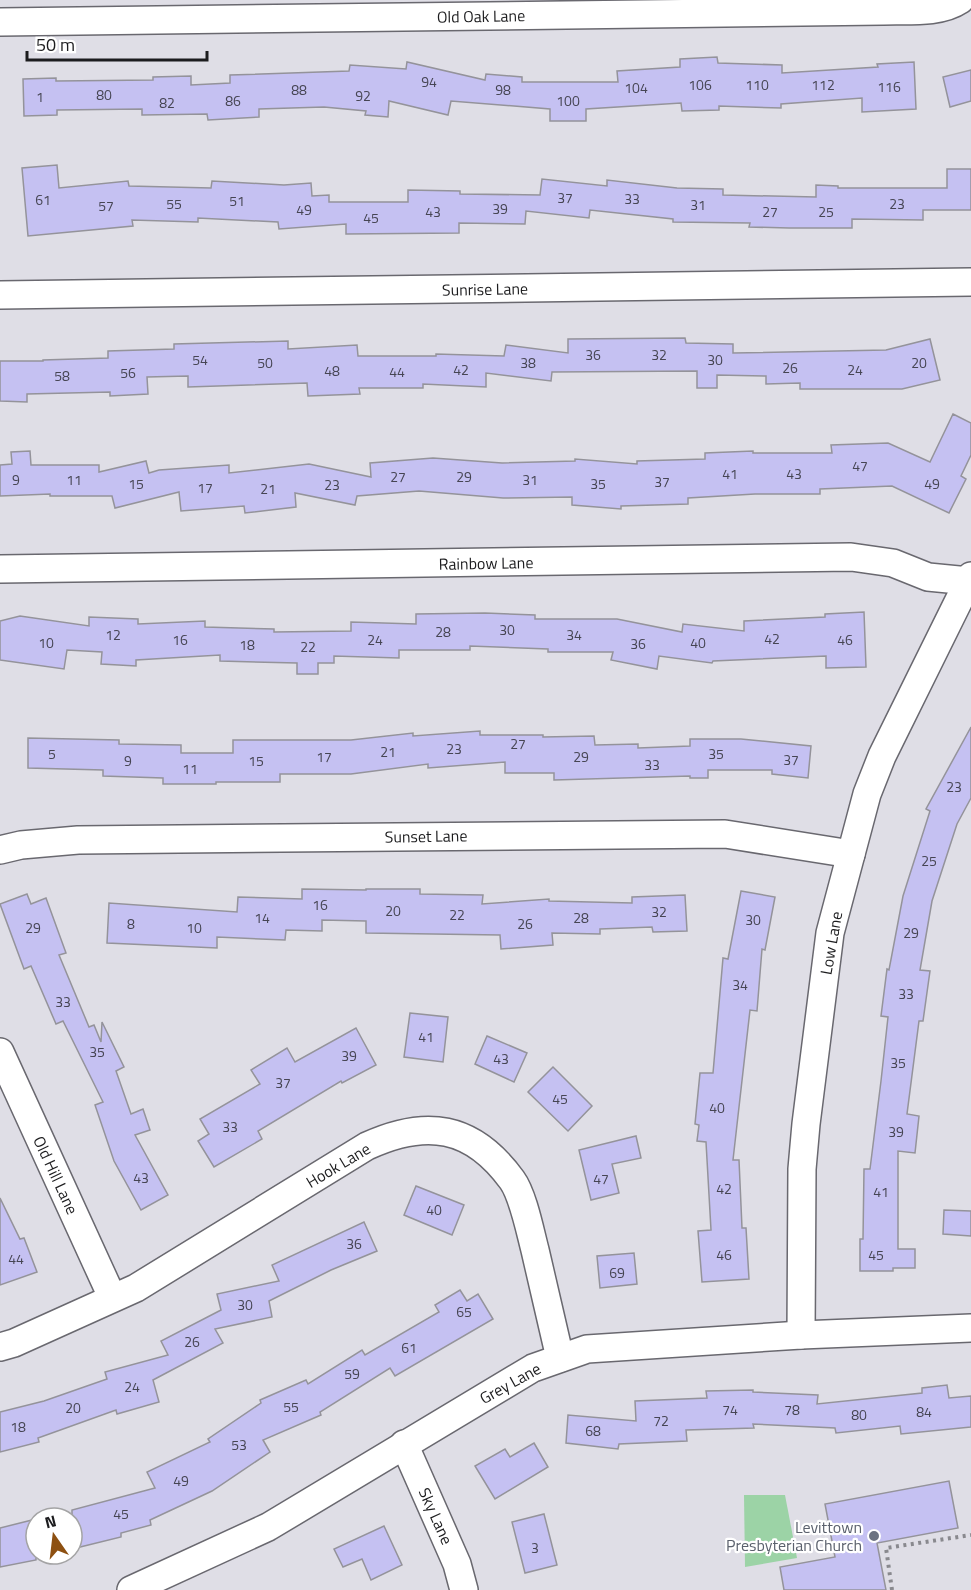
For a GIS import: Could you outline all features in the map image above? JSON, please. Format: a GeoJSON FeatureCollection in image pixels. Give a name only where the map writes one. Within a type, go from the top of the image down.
{"type":"FeatureCollection","features":[{"type":"Feature","properties":{"kind":"street","name":"Old Oak Lane"},"geometry":{"type":"LineString","coordinates":[[0,22],[279,9],[883,11],[937,9],[953,5],[960,0]]}},
{"type":"Feature","properties":{"kind":"street","name":"Sunrise Lane"},"geometry":{"type":"LineString","coordinates":[[0,296],[971,282]]}},
{"type":"Feature","properties":{"kind":"street","name":"Rainbow Lane"},"geometry":{"type":"LineString","coordinates":[[0,569],[851,557],[893,563],[928,577],[970,579]]}},
{"type":"Feature","properties":{"kind":"street","name":"Low Lane"},"geometry":{"type":"LineString","coordinates":[[801,1335],[802,1169],[830,933],[867,794],[882,756],[970,579]]}},
{"type":"Feature","properties":{"kind":"street","name":"Sunset Lane"},"geometry":{"type":"LineString","coordinates":[[0,850],[21,845],[78,840],[725,834],[851,854]]}},
{"type":"Feature","properties":{"kind":"street","name":"Old Hill Lane"},"geometry":{"type":"LineString","coordinates":[[0,1052],[112,1297]]}},
{"type":"Feature","properties":{"kind":"street","name":"Hook Lane"},"geometry":{"type":"LineString","coordinates":[[0,1347],[14,1343],[136,1288],[367,1146],[383,1138],[421,1129],[436,1129],[458,1135],[483,1149],[514,1181],[527,1218],[560,1358]]}},
{"type":"Feature","properties":{"kind":"street","name":"Grey Lane"},"geometry":{"type":"LineString","coordinates":[[131,1590],[268,1527],[533,1368],[587,1349],[801,1335],[971,1328]]}},
{"type":"Feature","properties":{"kind":"street","name":"Sky Lane"},"geometry":{"type":"LineString","coordinates":[[404,1444],[457,1564],[464,1590]]}},
{"type":"Feature","properties":{"kind":"path"},"geometry":{"type":"LineString","coordinates":[[892,1590],[886,1548],[971,1535]]}},
{"type":"Feature","properties":{"kind":"green space"},"geometry":{"type":"Polygon","coordinates":[[[744,1495],[785,1495],[797,1558],[745,1567],[744,1495]]]}},
{"type":"Feature","properties":{"kind":"building"},"geometry":{"type":"Polygon","coordinates":[[[717,57],[718,63],[782,65],[782,73],[878,67],[877,64],[914,62],[916,109],[862,112],[862,98],[781,104],[781,108],[719,106],[719,110],[682,111],[681,103],[586,109],[586,121],[550,121],[550,109],[451,101],[448,115],[389,101],[388,117],[365,115],[366,111],[324,107],[259,109],[259,117],[208,120],[207,114],[142,115],[142,109],[57,110],[57,115],[24,116],[23,79],[153,80],[153,77],[191,76],[191,85],[230,83],[230,75],[349,71],[350,65],[406,69],[407,62],[485,80],[486,74],[522,77],[522,82],[618,82],[617,71],[680,67],[680,59],[717,57]]]}},
{"type":"Feature","properties":{"kind":"building"},"geometry":{"type":"Polygon","coordinates":[[[971,70],[971,101],[950,107],[943,77],[971,70]]]}},
{"type":"Feature","properties":{"kind":"building"},"geometry":{"type":"Polygon","coordinates":[[[57,165],[59,188],[128,181],[129,186],[211,188],[212,181],[284,185],[311,183],[312,196],[329,195],[329,202],[408,202],[408,190],[460,191],[460,194],[540,195],[542,179],[607,186],[607,180],[677,188],[723,189],[723,195],[816,197],[816,185],[838,186],[838,188],[947,188],[947,169],[971,169],[971,210],[923,210],[923,220],[852,219],[852,228],[749,227],[750,223],[673,222],[673,219],[590,210],[589,218],[526,211],[525,224],[459,223],[459,233],[346,234],[346,224],[279,229],[278,222],[198,218],[198,222],[132,220],[133,226],[28,236],[22,168],[57,165]]]}},
{"type":"Feature","properties":{"kind":"building"},"geometry":{"type":"Polygon","coordinates":[[[685,338],[686,343],[733,344],[733,353],[886,350],[930,339],[940,380],[902,389],[800,389],[800,383],[766,384],[766,376],[717,375],[717,388],[697,388],[697,371],[552,372],[551,381],[486,373],[486,387],[423,384],[423,388],[359,388],[360,394],[308,396],[307,383],[188,387],[188,376],[147,377],[148,394],[110,396],[110,392],[27,394],[27,402],[0,401],[0,361],[108,358],[108,351],[174,349],[174,344],[288,341],[288,349],[357,345],[358,356],[436,356],[436,354],[504,356],[506,345],[568,353],[568,339],[685,338]]]}},
{"type":"Feature","properties":{"kind":"building"},"geometry":{"type":"Polygon","coordinates":[[[953,414],[971,423],[971,455],[961,476],[966,479],[949,513],[892,486],[820,489],[820,494],[755,494],[688,498],[688,504],[621,506],[621,509],[572,505],[572,497],[503,498],[419,491],[357,496],[355,505],[295,493],[296,507],[245,513],[244,506],[181,511],[179,492],[115,508],[112,496],[50,496],[50,494],[0,496],[0,465],[12,464],[11,452],[30,451],[31,465],[99,465],[99,472],[146,461],[149,473],[159,470],[229,465],[229,473],[309,464],[371,477],[370,463],[433,458],[502,463],[575,461],[575,459],[637,464],[637,461],[705,459],[705,453],[753,451],[753,453],[832,453],[831,445],[888,443],[930,462],[953,414]]]}},
{"type":"Feature","properties":{"kind":"building"},"geometry":{"type":"Polygon","coordinates":[[[864,612],[866,667],[826,668],[826,656],[713,661],[712,663],[659,656],[657,669],[611,660],[613,652],[548,652],[548,649],[470,646],[470,650],[399,650],[399,658],[334,656],[334,663],[318,663],[318,674],[297,674],[297,663],[220,661],[220,655],[136,660],[136,666],[101,664],[102,652],[67,650],[64,669],[0,660],[0,621],[20,616],[89,626],[89,617],[138,619],[138,624],[205,621],[205,627],[274,629],[274,632],[351,631],[351,622],[416,624],[416,614],[485,613],[535,615],[535,619],[617,619],[682,632],[683,624],[744,631],[744,621],[825,617],[825,614],[864,612]]]}},
{"type":"Feature","properties":{"kind":"building"},"geometry":{"type":"Polygon","coordinates":[[[971,727],[971,798],[957,824],[932,901],[920,970],[930,971],[923,1021],[919,1021],[907,1114],[919,1116],[915,1153],[898,1151],[898,1249],[915,1249],[915,1268],[860,1271],[864,1169],[870,1169],[888,1017],[881,1016],[887,969],[889,970],[903,896],[930,811],[926,809],[971,727]]]}},
{"type":"Feature","properties":{"kind":"building"},"geometry":{"type":"Polygon","coordinates":[[[480,731],[480,735],[594,736],[595,745],[638,744],[638,748],[690,746],[690,739],[741,739],[811,746],[808,778],[772,774],[772,770],[708,770],[708,778],[690,778],[690,776],[554,780],[554,773],[505,773],[505,762],[428,768],[428,764],[351,774],[280,774],[280,782],[163,784],[163,778],[103,776],[103,770],[28,768],[28,738],[119,740],[119,744],[181,745],[181,753],[233,753],[233,740],[351,740],[413,733],[413,736],[480,731]]]}},
{"type":"Feature","properties":{"kind":"building"},"geometry":{"type":"Polygon","coordinates":[[[302,889],[420,889],[420,894],[483,895],[482,904],[549,899],[549,901],[632,903],[632,897],[685,895],[687,931],[653,932],[652,927],[600,929],[600,934],[552,933],[553,945],[501,949],[500,935],[366,933],[366,921],[322,920],[322,931],[286,930],[285,940],[217,937],[217,948],[107,943],[109,903],[237,912],[238,897],[302,899],[302,889]]]}},
{"type":"Feature","properties":{"kind":"building"},"geometry":{"type":"Polygon","coordinates":[[[741,891],[775,897],[765,950],[762,949],[757,1011],[750,1010],[733,1160],[739,1160],[742,1228],[746,1228],[749,1279],[702,1282],[698,1231],[711,1230],[706,1142],[697,1141],[699,1125],[695,1124],[700,1073],[713,1073],[723,958],[728,959],[741,891]]]}},
{"type":"Feature","properties":{"kind":"building"},"geometry":{"type":"Polygon","coordinates":[[[27,894],[31,904],[46,898],[66,953],[59,955],[89,1027],[94,1025],[101,1042],[102,1022],[124,1067],[116,1071],[131,1114],[143,1109],[150,1130],[135,1135],[168,1195],[141,1210],[114,1161],[95,1105],[103,1102],[63,1021],[56,1024],[31,966],[24,969],[0,904],[27,894]]]}},
{"type":"Feature","properties":{"kind":"building"},"geometry":{"type":"Polygon","coordinates":[[[410,1013],[448,1017],[443,1062],[404,1057],[410,1013]]]}},
{"type":"Feature","properties":{"kind":"building"},"geometry":{"type":"Polygon","coordinates":[[[356,1028],[376,1065],[342,1083],[341,1081],[258,1131],[262,1139],[214,1167],[198,1141],[209,1134],[200,1119],[260,1084],[251,1070],[287,1048],[295,1062],[356,1028]]]}},
{"type":"Feature","properties":{"kind":"building"},"geometry":{"type":"Polygon","coordinates":[[[487,1036],[527,1053],[514,1082],[475,1064],[487,1036]]]}},
{"type":"Feature","properties":{"kind":"building"},"geometry":{"type":"Polygon","coordinates":[[[553,1067],[592,1106],[568,1131],[528,1092],[553,1067]]]}},
{"type":"Feature","properties":{"kind":"building"},"geometry":{"type":"Polygon","coordinates":[[[636,1136],[641,1158],[612,1164],[619,1193],[591,1200],[579,1150],[636,1136]]]}},
{"type":"Feature","properties":{"kind":"building"},"geometry":{"type":"Polygon","coordinates":[[[416,1186],[464,1205],[452,1235],[404,1215],[416,1186]]]}},
{"type":"Feature","properties":{"kind":"building"},"geometry":{"type":"Polygon","coordinates":[[[0,1198],[20,1239],[24,1238],[37,1272],[0,1285],[0,1198]]]}},
{"type":"Feature","properties":{"kind":"building"},"geometry":{"type":"Polygon","coordinates":[[[944,1210],[971,1211],[971,1236],[943,1234],[944,1210]]]}},
{"type":"Feature","properties":{"kind":"building"},"geometry":{"type":"Polygon","coordinates":[[[364,1222],[377,1251],[331,1270],[269,1301],[272,1317],[215,1329],[223,1343],[153,1380],[159,1402],[117,1414],[116,1410],[38,1438],[39,1442],[0,1452],[0,1412],[44,1401],[107,1379],[105,1372],[168,1355],[161,1341],[221,1310],[217,1294],[279,1281],[272,1265],[364,1222]]]}},
{"type":"Feature","properties":{"kind":"building"},"geometry":{"type":"Polygon","coordinates":[[[634,1253],[637,1284],[600,1288],[597,1256],[634,1253]]]}},
{"type":"Feature","properties":{"kind":"building"},"geometry":{"type":"Polygon","coordinates":[[[460,1290],[467,1301],[478,1294],[493,1319],[395,1376],[390,1368],[320,1412],[321,1415],[263,1440],[270,1452],[212,1491],[150,1520],[151,1525],[121,1533],[121,1537],[84,1546],[84,1507],[155,1488],[147,1472],[210,1442],[208,1439],[261,1403],[260,1400],[306,1380],[308,1384],[362,1350],[365,1355],[439,1312],[435,1305],[460,1290]]]}},
{"type":"Feature","properties":{"kind":"building"},"geometry":{"type":"Polygon","coordinates":[[[947,1385],[949,1398],[971,1396],[971,1427],[901,1434],[900,1426],[836,1433],[835,1428],[753,1424],[754,1428],[686,1430],[687,1441],[619,1444],[618,1449],[566,1443],[568,1415],[636,1421],[635,1401],[707,1398],[706,1391],[753,1390],[753,1392],[818,1395],[817,1404],[922,1393],[922,1388],[947,1385]]]}},
{"type":"Feature","properties":{"kind":"building"},"geometry":{"type":"Polygon","coordinates":[[[534,1443],[548,1467],[495,1499],[475,1466],[505,1449],[510,1457],[534,1443]]]}},
{"type":"Feature","properties":{"kind":"building","name":"Levittown Presbyterian Church"},"geometry":{"type":"Polygon","coordinates":[[[949,1481],[958,1528],[877,1543],[886,1590],[784,1590],[780,1567],[835,1557],[825,1504],[949,1481]]]}},
{"type":"Feature","properties":{"kind":"building"},"geometry":{"type":"Polygon","coordinates":[[[544,1514],[557,1565],[525,1573],[512,1522],[544,1514]]]}},
{"type":"Feature","properties":{"kind":"building"},"geometry":{"type":"Polygon","coordinates":[[[24,1522],[24,1562],[0,1567],[0,1528],[24,1522]]]}},
{"type":"Feature","properties":{"kind":"building"},"geometry":{"type":"Polygon","coordinates":[[[384,1526],[402,1565],[371,1580],[362,1559],[343,1567],[334,1549],[384,1526]]]}},
{"type":"Feature","properties":{"kind":"place","name":"Levittown Presbyterian Church"},"geometry":{"type":"Point","coordinates":[874,1536]}}]}
